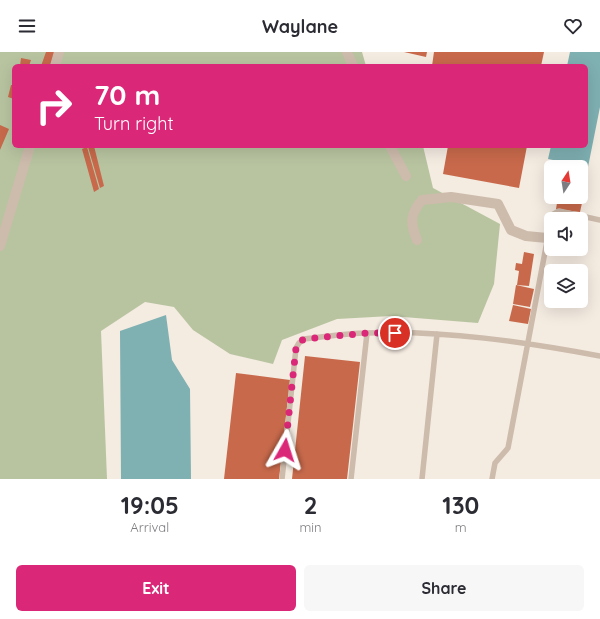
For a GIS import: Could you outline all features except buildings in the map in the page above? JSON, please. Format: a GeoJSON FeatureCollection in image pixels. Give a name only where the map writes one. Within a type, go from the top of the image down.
{"type":"FeatureCollection","features":[{"type":"Feature","properties":{"kind":"street"},"geometry":{"type":"LineString","coordinates":[[56,64],[59,52]]}},
{"type":"Feature","properties":{"kind":"street"},"geometry":{"type":"LineString","coordinates":[[347,52],[352,64]]}},
{"type":"Feature","properties":{"kind":"street"},"geometry":{"type":"LineString","coordinates":[[0,246],[29,148]]}},
{"type":"Feature","properties":{"kind":"street"},"geometry":{"type":"LineString","coordinates":[[391,148],[406,176]]}},
{"type":"Feature","properties":{"kind":"street"},"geometry":{"type":"LineString","coordinates":[[417,240],[412,228],[414,210],[422,200],[451,197],[498,204],[511,230],[526,236],[544,238]]}},
{"type":"Feature","properties":{"kind":"lane"},"geometry":{"type":"LineString","coordinates":[[588,217],[600,220]]}},
{"type":"Feature","properties":{"kind":"lane"},"geometry":{"type":"LineString","coordinates":[[492,479],[495,463],[508,448],[544,254]]}},
{"type":"Feature","properties":{"kind":"lane"},"geometry":{"type":"LineString","coordinates":[[282,479],[296,348],[299,342],[304,339],[367,333],[437,334],[528,342],[600,356]]}},
{"type":"Feature","properties":{"kind":"lane"},"geometry":{"type":"LineString","coordinates":[[351,479],[367,333]]}},
{"type":"Feature","properties":{"kind":"lane"},"geometry":{"type":"LineString","coordinates":[[422,479],[437,334]]}},
{"type":"Feature","properties":{"kind":"green space"},"geometry":{"type":"Polygon","coordinates":[[[0,52],[362,52],[365,64],[12,64],[12,148],[423,148],[433,188],[500,224],[494,284],[478,323],[391,316],[337,319],[282,340],[273,364],[230,354],[193,330],[174,307],[145,302],[101,331],[107,479],[0,479],[0,52]]]}},
{"type":"Feature","properties":{"kind":"water"},"geometry":{"type":"Polygon","coordinates":[[[570,52],[600,52],[600,107],[588,167],[588,160],[548,159],[551,148],[588,148],[588,64],[567,64],[570,52]]]}},
{"type":"Feature","properties":{"kind":"water"},"geometry":{"type":"Polygon","coordinates":[[[166,315],[172,360],[190,389],[191,479],[121,479],[120,331],[166,315]]]}},
{"type":"Feature","properties":{"kind":"route"},"geometry":{"type":"LineString","coordinates":[[285,450],[296,348],[299,342],[304,339],[367,333],[395,333]]}}]}
